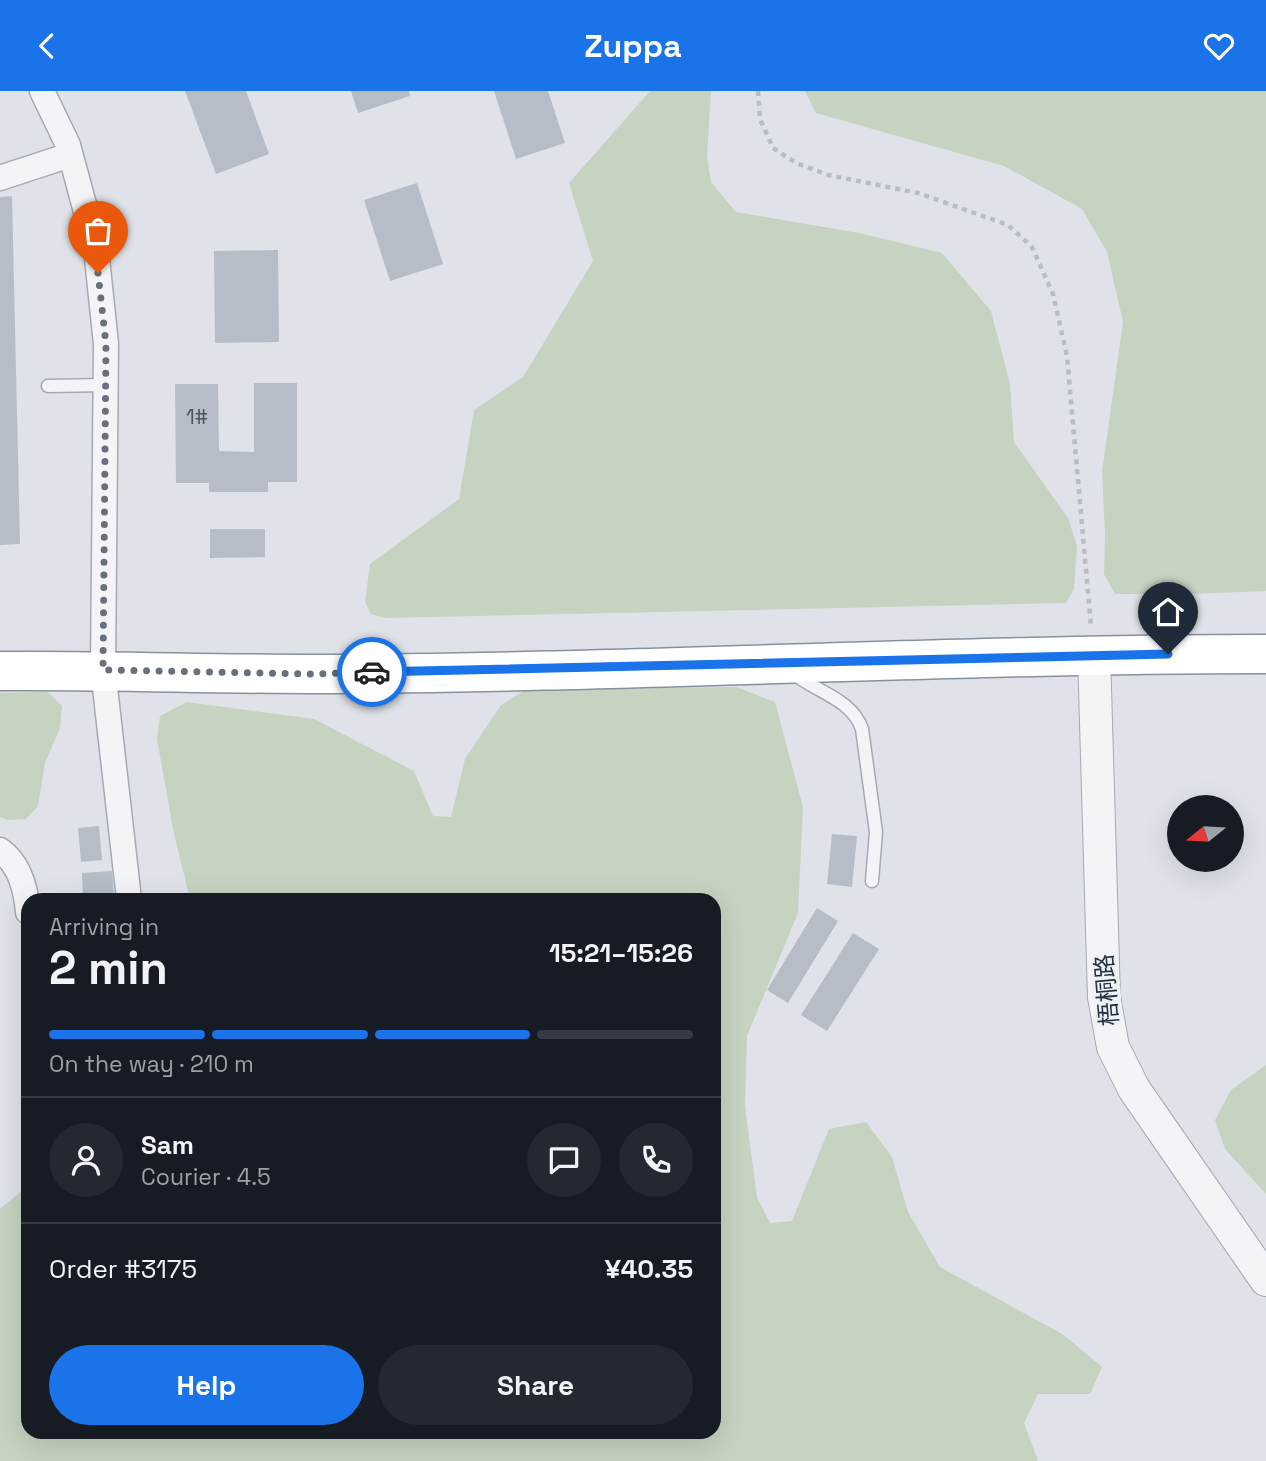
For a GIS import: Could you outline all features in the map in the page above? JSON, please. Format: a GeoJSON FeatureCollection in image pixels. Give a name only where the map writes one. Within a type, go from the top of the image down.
{"type":"FeatureCollection","features":[{"type":"Feature","properties":{"kind":"highway"},"geometry":{"type":"LineString","coordinates":[[0,671],[312,674],[1094,654],[1266,655]]}},
{"type":"Feature","properties":{"kind":"street"},"geometry":{"type":"LineString","coordinates":[[42,91],[70,155],[96,249],[106,344],[103,670],[128,893]]}},
{"type":"Feature","properties":{"kind":"street"},"geometry":{"type":"LineString","coordinates":[[0,178],[70,155]]}},
{"type":"Feature","properties":{"kind":"street","name":"梧桐路"},"geometry":{"type":"LineString","coordinates":[[1094,654],[1104,997],[1113,1047],[1134,1089],[1266,1280]]}},
{"type":"Feature","properties":{"kind":"street"},"geometry":{"type":"LineString","coordinates":[[0,850],[17,870],[26,893]]}},
{"type":"Feature","properties":{"kind":"lane"},"geometry":{"type":"LineString","coordinates":[[48,386],[106,385]]}},
{"type":"Feature","properties":{"kind":"lane"},"geometry":{"type":"LineString","coordinates":[[782,664],[805,683],[847,707],[858,718],[862,729],[876,832],[872,881]]}},
{"type":"Feature","properties":{"kind":"path"},"geometry":{"type":"LineString","coordinates":[[758,91],[760,119],[773,148],[796,163],[828,175],[918,193],[1009,225],[1032,247],[1053,294],[1067,356],[1094,654]]}},
{"type":"Feature","properties":{"kind":"green space"},"geometry":{"type":"Polygon","coordinates":[[[650,91],[711,91],[707,157],[711,182],[736,212],[859,233],[942,253],[991,311],[1010,384],[1014,442],[1068,518],[1077,546],[1074,589],[1066,603],[386,618],[371,614],[365,602],[370,564],[459,499],[474,410],[523,377],[593,261],[569,183],[650,91]]]}},
{"type":"Feature","properties":{"kind":"green space"},"geometry":{"type":"Polygon","coordinates":[[[805,91],[1266,91],[1266,591],[1115,594],[1104,574],[1102,472],[1123,322],[1107,252],[1082,209],[1004,166],[816,113],[805,91]]]}},
{"type":"Feature","properties":{"kind":"green space"},"geometry":{"type":"Polygon","coordinates":[[[736,687],[775,702],[803,807],[798,913],[747,1036],[745,1106],[757,1197],[770,1223],[792,1221],[829,1129],[866,1122],[892,1157],[908,1212],[940,1267],[1064,1335],[1102,1367],[1090,1394],[1038,1394],[1024,1423],[1038,1461],[0,1461],[0,1209],[21,1192],[21,1439],[721,1439],[721,893],[189,893],[174,834],[157,739],[160,716],[187,702],[314,719],[414,771],[433,816],[451,817],[465,759],[501,705],[527,689],[736,687]]]}},
{"type":"Feature","properties":{"kind":"green space"},"geometry":{"type":"Polygon","coordinates":[[[48,692],[62,706],[60,728],[45,763],[38,806],[26,819],[8,820],[0,817],[0,693],[48,692]]]}},
{"type":"Feature","properties":{"kind":"green space"},"geometry":{"type":"Polygon","coordinates":[[[1266,1065],[1266,1194],[1225,1149],[1215,1120],[1231,1090],[1266,1065]]]}},
{"type":"Feature","properties":{"kind":"building"},"geometry":{"type":"Polygon","coordinates":[[[185,91],[246,91],[269,154],[216,174],[185,91]]]}},
{"type":"Feature","properties":{"kind":"building"},"geometry":{"type":"Polygon","coordinates":[[[351,91],[409,91],[410,96],[358,113],[351,91]]]}},
{"type":"Feature","properties":{"kind":"building"},"geometry":{"type":"Polygon","coordinates":[[[494,91],[548,91],[565,143],[516,159],[494,91]]]}},
{"type":"Feature","properties":{"kind":"building"},"geometry":{"type":"Polygon","coordinates":[[[417,183],[443,264],[390,281],[364,200],[417,183]]]}},
{"type":"Feature","properties":{"kind":"building"},"geometry":{"type":"Polygon","coordinates":[[[12,196],[20,544],[0,545],[0,197],[12,196]]]}},
{"type":"Feature","properties":{"kind":"building"},"geometry":{"type":"Polygon","coordinates":[[[278,250],[279,342],[215,343],[214,251],[278,250]]]}},
{"type":"Feature","properties":{"kind":"building"},"geometry":{"type":"Polygon","coordinates":[[[254,383],[297,383],[297,482],[268,482],[268,492],[209,492],[209,483],[176,483],[175,384],[218,384],[219,451],[254,452],[254,383]]]}},
{"type":"Feature","properties":{"kind":"building"},"geometry":{"type":"Polygon","coordinates":[[[210,529],[265,529],[265,557],[210,558],[210,529]]]}},
{"type":"Feature","properties":{"kind":"building"},"geometry":{"type":"Polygon","coordinates":[[[99,826],[102,860],[81,862],[78,828],[99,826]]]}},
{"type":"Feature","properties":{"kind":"building"},"geometry":{"type":"Polygon","coordinates":[[[832,834],[857,836],[852,887],[827,884],[832,834]]]}},
{"type":"Feature","properties":{"kind":"building"},"geometry":{"type":"Polygon","coordinates":[[[112,871],[114,893],[83,893],[82,873],[112,871]]]}},
{"type":"Feature","properties":{"kind":"building"},"geometry":{"type":"Polygon","coordinates":[[[817,908],[838,921],[788,1003],[767,990],[817,908]]]}},
{"type":"Feature","properties":{"kind":"building"},"geometry":{"type":"Polygon","coordinates":[[[853,933],[879,949],[827,1031],[801,1015],[853,933]]]}},
{"type":"Feature","properties":{"kind":"way so far"},"geometry":{"type":"LineString","coordinates":[[98,273],[106,344],[103,670],[312,674],[372,672]]}},
{"type":"Feature","properties":{"kind":"route"},"geometry":{"type":"LineString","coordinates":[[372,672],[1168,654]]}}]}
